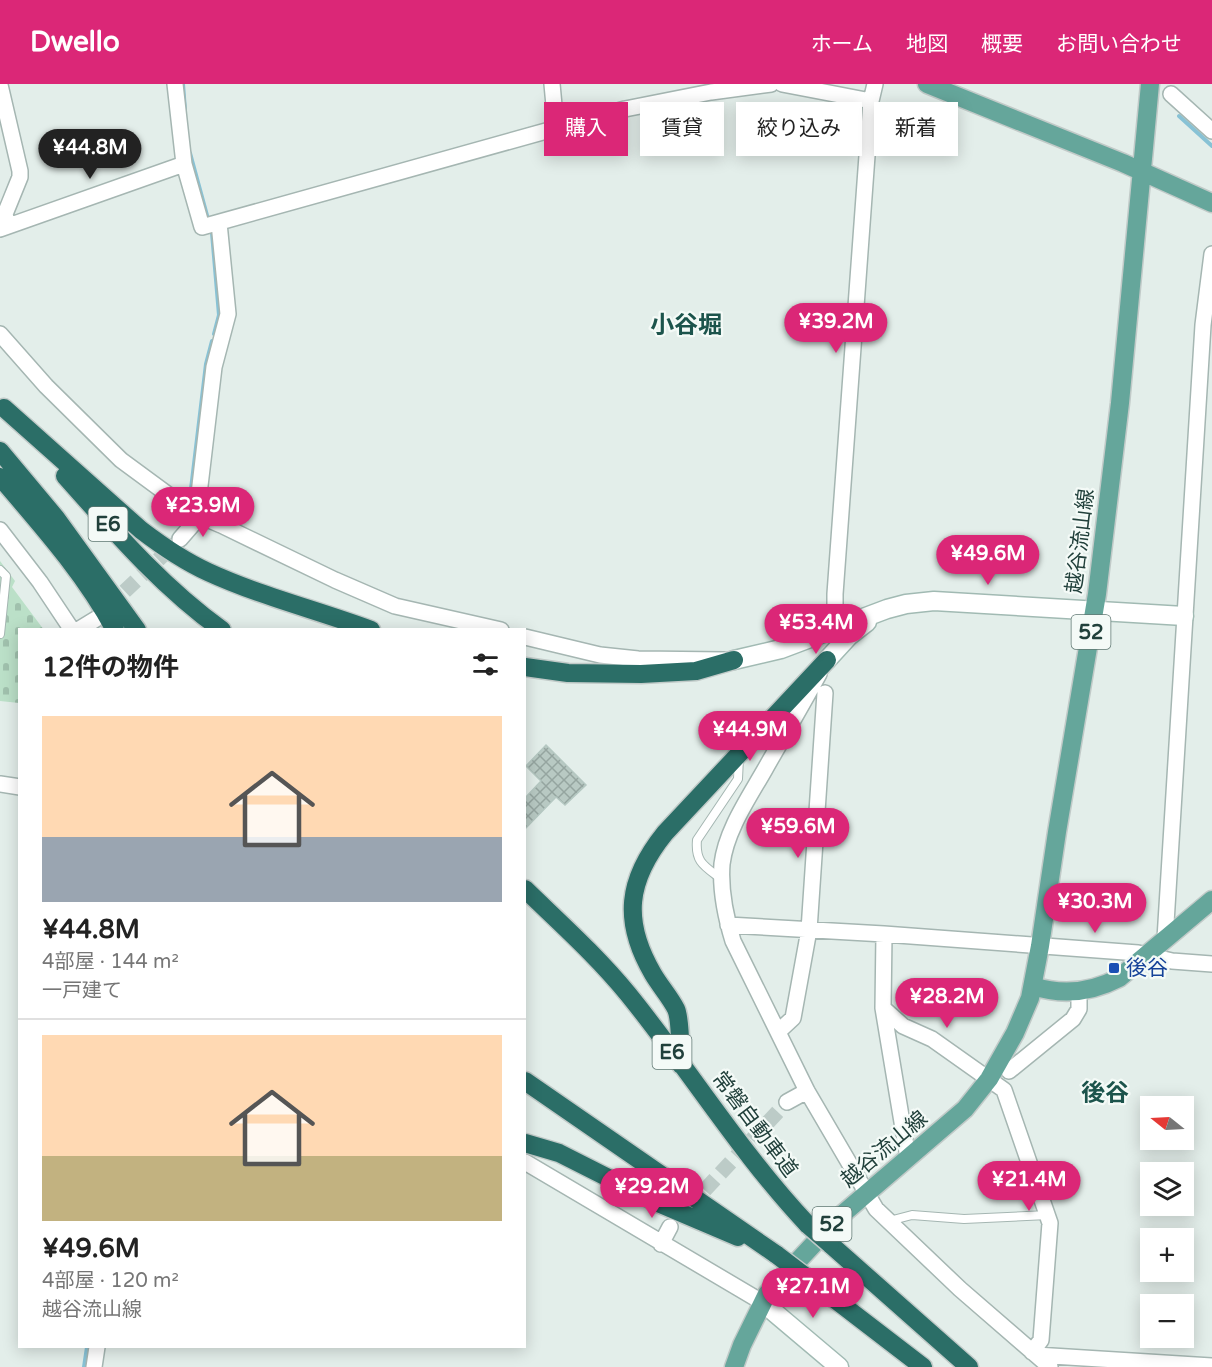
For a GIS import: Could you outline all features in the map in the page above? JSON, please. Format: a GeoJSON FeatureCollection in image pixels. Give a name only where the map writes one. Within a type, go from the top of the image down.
{"type":"FeatureCollection","features":[{"type":"Feature","properties":{"kind":"highway"},"geometry":{"type":"LineString","coordinates":[[2,406],[141,530],[161,545],[207,571],[235,583],[363,628]]}},
{"type":"Feature","properties":{"kind":"highway","name":"E6"},"geometry":{"type":"LineString","coordinates":[[2,406],[144,564],[173,591],[219,628]]}},
{"type":"Feature","properties":{"kind":"highway","name":"E6"},"geometry":{"type":"LineString","coordinates":[[0,451],[56,518],[136,628]]}},
{"type":"Feature","properties":{"kind":"highway"},"geometry":{"type":"LineString","coordinates":[[0,477],[45,529],[83,579],[114,628]]}},
{"type":"Feature","properties":{"kind":"highway"},"geometry":{"type":"LineString","coordinates":[[526,668],[568,673],[641,674],[696,670],[734,660]]}},
{"type":"Feature","properties":{"kind":"highway"},"geometry":{"type":"LineString","coordinates":[[681,1065],[677,1011],[639,947],[634,927],[634,895],[638,875],[653,849],[827,660]]}},
{"type":"Feature","properties":{"kind":"highway","name":"常磐自動車道"},"geometry":{"type":"LineString","coordinates":[[526,890],[627,993],[775,1187],[808,1225],[969,1367]]}},
{"type":"Feature","properties":{"kind":"highway"},"geometry":{"type":"LineString","coordinates":[[526,1083],[773,1253],[923,1367]]}},
{"type":"Feature","properties":{"kind":"highway"},"geometry":{"type":"LineString","coordinates":[[526,1143],[559,1153],[658,1203],[773,1253]]}},
{"type":"Feature","properties":{"kind":"main road"},"geometry":{"type":"LineString","coordinates":[[927,84],[1142,171],[1212,203]]}},
{"type":"Feature","properties":{"kind":"main road","name":"52"},"geometry":{"type":"LineString","coordinates":[[1142,171],[1150,84]]}},
{"type":"Feature","properties":{"kind":"main road","name":"越谷流山線"},"geometry":{"type":"LineString","coordinates":[[734,1367],[762,1302],[775,1284],[838,1218],[965,1109],[989,1079],[1015,1033],[1033,986],[1094,610],[1120,403],[1142,171]]}},
{"type":"Feature","properties":{"kind":"main road"},"geometry":{"type":"LineString","coordinates":[[1033,986],[1045,990],[1079,992],[1094,989],[1119,978],[1212,900]]}},
{"type":"Feature","properties":{"kind":"street"},"geometry":{"type":"LineString","coordinates":[[175,84],[184,164],[202,227],[544,130]]}},
{"type":"Feature","properties":{"kind":"street"},"geometry":{"type":"LineString","coordinates":[[552,84],[554,102]]}},
{"type":"Feature","properties":{"kind":"street"},"geometry":{"type":"LineString","coordinates":[[628,110],[665,101],[771,84]]}},
{"type":"Feature","properties":{"kind":"street"},"geometry":{"type":"LineString","coordinates":[[782,84],[871,102]]}},
{"type":"Feature","properties":{"kind":"street"},"geometry":{"type":"LineString","coordinates":[[835,628],[835,594],[871,102],[875,84]]}},
{"type":"Feature","properties":{"kind":"street"},"geometry":{"type":"LineString","coordinates":[[0,85],[20,171],[20,177],[5,214],[4,228],[184,164]]}},
{"type":"Feature","properties":{"kind":"street"},"geometry":{"type":"LineString","coordinates":[[1171,94],[1212,131]]}},
{"type":"Feature","properties":{"kind":"street"},"geometry":{"type":"LineString","coordinates":[[180,539],[197,514],[214,367],[228,314],[219,223]]}},
{"type":"Feature","properties":{"kind":"street"},"geometry":{"type":"LineString","coordinates":[[1165,939],[1203,325],[1212,254]]}},
{"type":"Feature","properties":{"kind":"street"},"geometry":{"type":"LineString","coordinates":[[0,334],[46,386],[121,460],[197,514],[395,606],[492,628]]}},
{"type":"Feature","properties":{"kind":"street"},"geometry":{"type":"LineString","coordinates":[[0,530],[40,582],[71,628]]}},
{"type":"Feature","properties":{"kind":"street"},"geometry":{"type":"LineString","coordinates":[[526,637],[600,655],[638,659],[734,660],[781,649],[886,609],[934,601],[1184,616]]}},
{"type":"Feature","properties":{"kind":"street"},"geometry":{"type":"LineString","coordinates":[[886,609],[849,636],[827,660],[746,803],[730,836],[722,862],[728,925],[733,941],[807,1091],[876,1209],[960,1289],[1050,1367]]}},
{"type":"Feature","properties":{"kind":"street"},"geometry":{"type":"LineString","coordinates":[[81,628],[96,619]]}},
{"type":"Feature","properties":{"kind":"street"},"geometry":{"type":"LineString","coordinates":[[778,1032],[794,1018],[809,930],[825,693]]}},
{"type":"Feature","properties":{"kind":"street"},"geometry":{"type":"LineString","coordinates":[[0,784],[18,787]]}},
{"type":"Feature","properties":{"kind":"street"},"geometry":{"type":"LineString","coordinates":[[728,925],[1147,954],[1172,961],[1212,964]]}},
{"type":"Feature","properties":{"kind":"street"},"geometry":{"type":"LineString","coordinates":[[884,934],[883,1008],[908,1158]]}},
{"type":"Feature","properties":{"kind":"street"},"geometry":{"type":"LineString","coordinates":[[1009,1071],[1073,1019],[1079,1009],[1079,992]]}},
{"type":"Feature","properties":{"kind":"street"},"geometry":{"type":"LineString","coordinates":[[883,1008],[903,1026],[933,1039],[1004,1090],[1050,1223],[1041,1340],[1034,1353]]}},
{"type":"Feature","properties":{"kind":"street"},"geometry":{"type":"LineString","coordinates":[[787,1102],[807,1091]]}},
{"type":"Feature","properties":{"kind":"street"},"geometry":{"type":"LineString","coordinates":[[528,1169],[762,1302],[839,1367]]}},
{"type":"Feature","properties":{"kind":"street"},"geometry":{"type":"LineString","coordinates":[[662,1244],[670,1227]]}},
{"type":"Feature","properties":{"kind":"street"},"geometry":{"type":"LineString","coordinates":[[94,1367],[97,1348]]}},
{"type":"Feature","properties":{"kind":"street"},"geometry":{"type":"LineString","coordinates":[[1034,1353],[1212,1366]]}},
{"type":"Feature","properties":{"kind":"lane"},"geometry":{"type":"LineString","coordinates":[[0,570],[6,576],[0,634]]}},
{"type":"Feature","properties":{"kind":"lane"},"geometry":{"type":"LineString","coordinates":[[722,879],[700,862],[696,852],[697,840],[738,779],[739,753]]}},
{"type":"Feature","properties":{"kind":"lane"},"geometry":{"type":"LineString","coordinates":[[889,1221],[912,1215],[964,1219],[1048,1215]]}},
{"type":"Feature","properties":{"kind":"green space"},"geometry":{"type":"Polygon","coordinates":[[[0,561],[15,581],[12,587],[43,628],[18,628],[18,703],[0,701],[0,561]]]}},
{"type":"Feature","properties":{"kind":"building"},"geometry":{"type":"Polygon","coordinates":[[[546,745],[586,785],[565,805],[556,797],[526,828],[526,797],[541,781],[526,766],[546,745]]]}},
{"type":"Feature","properties":{"kind":"waterway"},"geometry":{"type":"LineString","coordinates":[[183,84],[185,110]]}},
{"type":"Feature","properties":{"kind":"waterway"},"geometry":{"type":"LineString","coordinates":[[1179,116],[1212,146]]}},
{"type":"Feature","properties":{"kind":"waterway"},"geometry":{"type":"LineString","coordinates":[[190,153],[208,219]]}},
{"type":"Feature","properties":{"kind":"waterway"},"geometry":{"type":"LineString","coordinates":[[212,233],[219,315],[214,334]]}},
{"type":"Feature","properties":{"kind":"waterway"},"geometry":{"type":"LineString","coordinates":[[191,489],[206,364],[212,341]]}},
{"type":"Feature","properties":{"kind":"waterway"},"geometry":{"type":"LineString","coordinates":[[84,1367],[87,1348]]}},
{"type":"Feature","properties":{"kind":"tunnel"},"geometry":{"type":"LineString","coordinates":[[108,607],[176,543]]}},
{"type":"Feature","properties":{"kind":"tunnel"},"geometry":{"type":"LineString","coordinates":[[689,1207],[787,1102]]}},
{"type":"Feature","properties":{"kind":"place","name":"後谷"},"geometry":{"type":"Point","coordinates":[1114,968]}},
{"type":"Feature","properties":{"kind":"district","name":"小谷堀"},"geometry":{"type":"Point","coordinates":[686,325]}},
{"type":"Feature","properties":{"kind":"district","name":"後谷"},"geometry":{"type":"Point","coordinates":[1105,1093]}}]}
